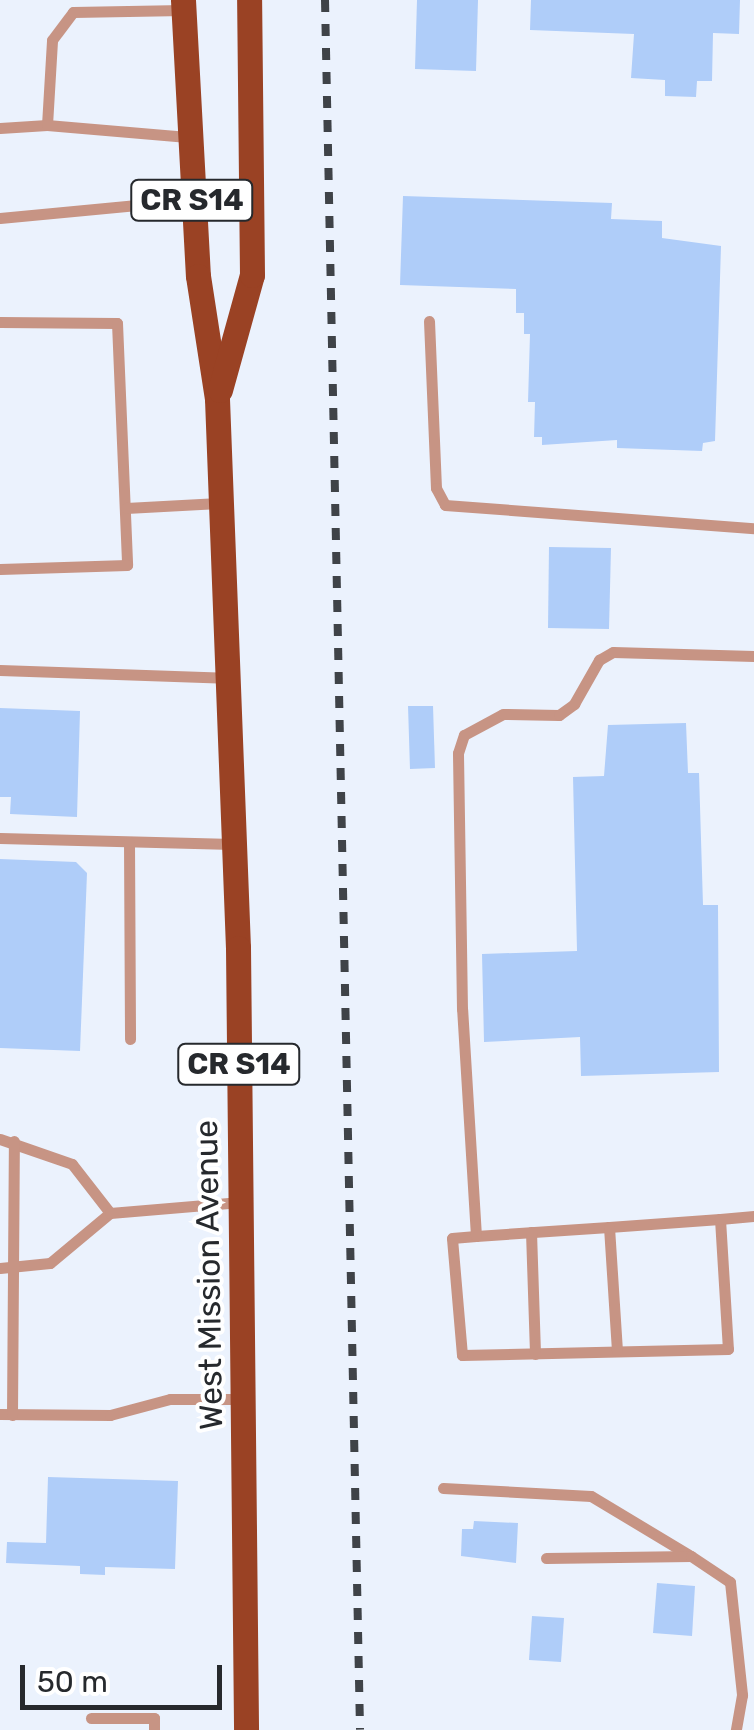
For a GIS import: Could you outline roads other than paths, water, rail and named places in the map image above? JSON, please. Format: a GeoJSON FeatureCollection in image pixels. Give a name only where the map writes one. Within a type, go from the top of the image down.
{"type":"FeatureCollection","features":[{"type":"Feature","properties":{"kind":"main road","name":"West Mission Avenue"},"geometry":{"type":"LineString","coordinates":[[217,399],[252,275],[249,0]]}},
{"type":"Feature","properties":{"kind":"main road","name":"West Mission Avenue"},"geometry":{"type":"LineString","coordinates":[[183,5],[192,200],[217,399],[233,844],[246,1730]]}},
{"type":"Feature","properties":{"kind":"lane"},"geometry":{"type":"LineString","coordinates":[[47,125],[52,40],[73,12],[124,4],[183,5]]}},
{"type":"Feature","properties":{"kind":"lane"},"geometry":{"type":"LineString","coordinates":[[0,128],[47,125],[187,137]]}},
{"type":"Feature","properties":{"kind":"lane"},"geometry":{"type":"LineString","coordinates":[[0,218],[192,200]]}},
{"type":"Feature","properties":{"kind":"lane"},"geometry":{"type":"LineString","coordinates":[[429,321],[436,488],[445,505],[754,528]]}},
{"type":"Feature","properties":{"kind":"lane"},"geometry":{"type":"LineString","coordinates":[[0,322],[117,322],[127,565],[0,569]]}},
{"type":"Feature","properties":{"kind":"lane"},"geometry":{"type":"LineString","coordinates":[[126,508],[219,503]]}},
{"type":"Feature","properties":{"kind":"lane"},"geometry":{"type":"LineString","coordinates":[[476,1236],[462,1009],[458,752],[464,734],[503,714],[559,715],[574,704],[599,660],[614,652],[754,656]]}},
{"type":"Feature","properties":{"kind":"lane"},"geometry":{"type":"LineString","coordinates":[[0,670],[225,678]]}},
{"type":"Feature","properties":{"kind":"lane"},"geometry":{"type":"LineString","coordinates":[[0,838],[233,844]]}},
{"type":"Feature","properties":{"kind":"lane"},"geometry":{"type":"LineString","coordinates":[[129,842],[130,1039]]}},
{"type":"Feature","properties":{"kind":"lane"},"geometry":{"type":"LineString","coordinates":[[0,1139],[72,1164],[110,1213]]}},
{"type":"Feature","properties":{"kind":"lane"},"geometry":{"type":"LineString","coordinates":[[14,1141],[14,1269],[6,1415],[110,1415],[170,1399],[243,1398]]}},
{"type":"Feature","properties":{"kind":"lane"},"geometry":{"type":"LineString","coordinates":[[0,1268],[50,1263],[70,1251],[110,1213],[240,1202]]}},
{"type":"Feature","properties":{"kind":"lane"},"geometry":{"type":"LineString","coordinates":[[720,1218],[728,1349],[462,1355],[452,1238],[720,1218],[754,1216]]}},
{"type":"Feature","properties":{"kind":"lane"},"geometry":{"type":"LineString","coordinates":[[609,1227],[618,1352]]}},
{"type":"Feature","properties":{"kind":"lane"},"geometry":{"type":"LineString","coordinates":[[531,1232],[536,1354]]}},
{"type":"Feature","properties":{"kind":"lane"},"geometry":{"type":"LineString","coordinates":[[444,1488],[591,1496],[730,1582],[742,1695],[736,1730]]}},
{"type":"Feature","properties":{"kind":"lane"},"geometry":{"type":"LineString","coordinates":[[546,1558],[689,1556]]}},
{"type":"Feature","properties":{"kind":"lane"},"geometry":{"type":"LineString","coordinates":[[91,1718],[154,1718],[154,1730]]}},
{"type":"Feature","properties":{"kind":"railway"},"geometry":{"type":"LineString","coordinates":[[325,0],[360,1730]]}}]}
